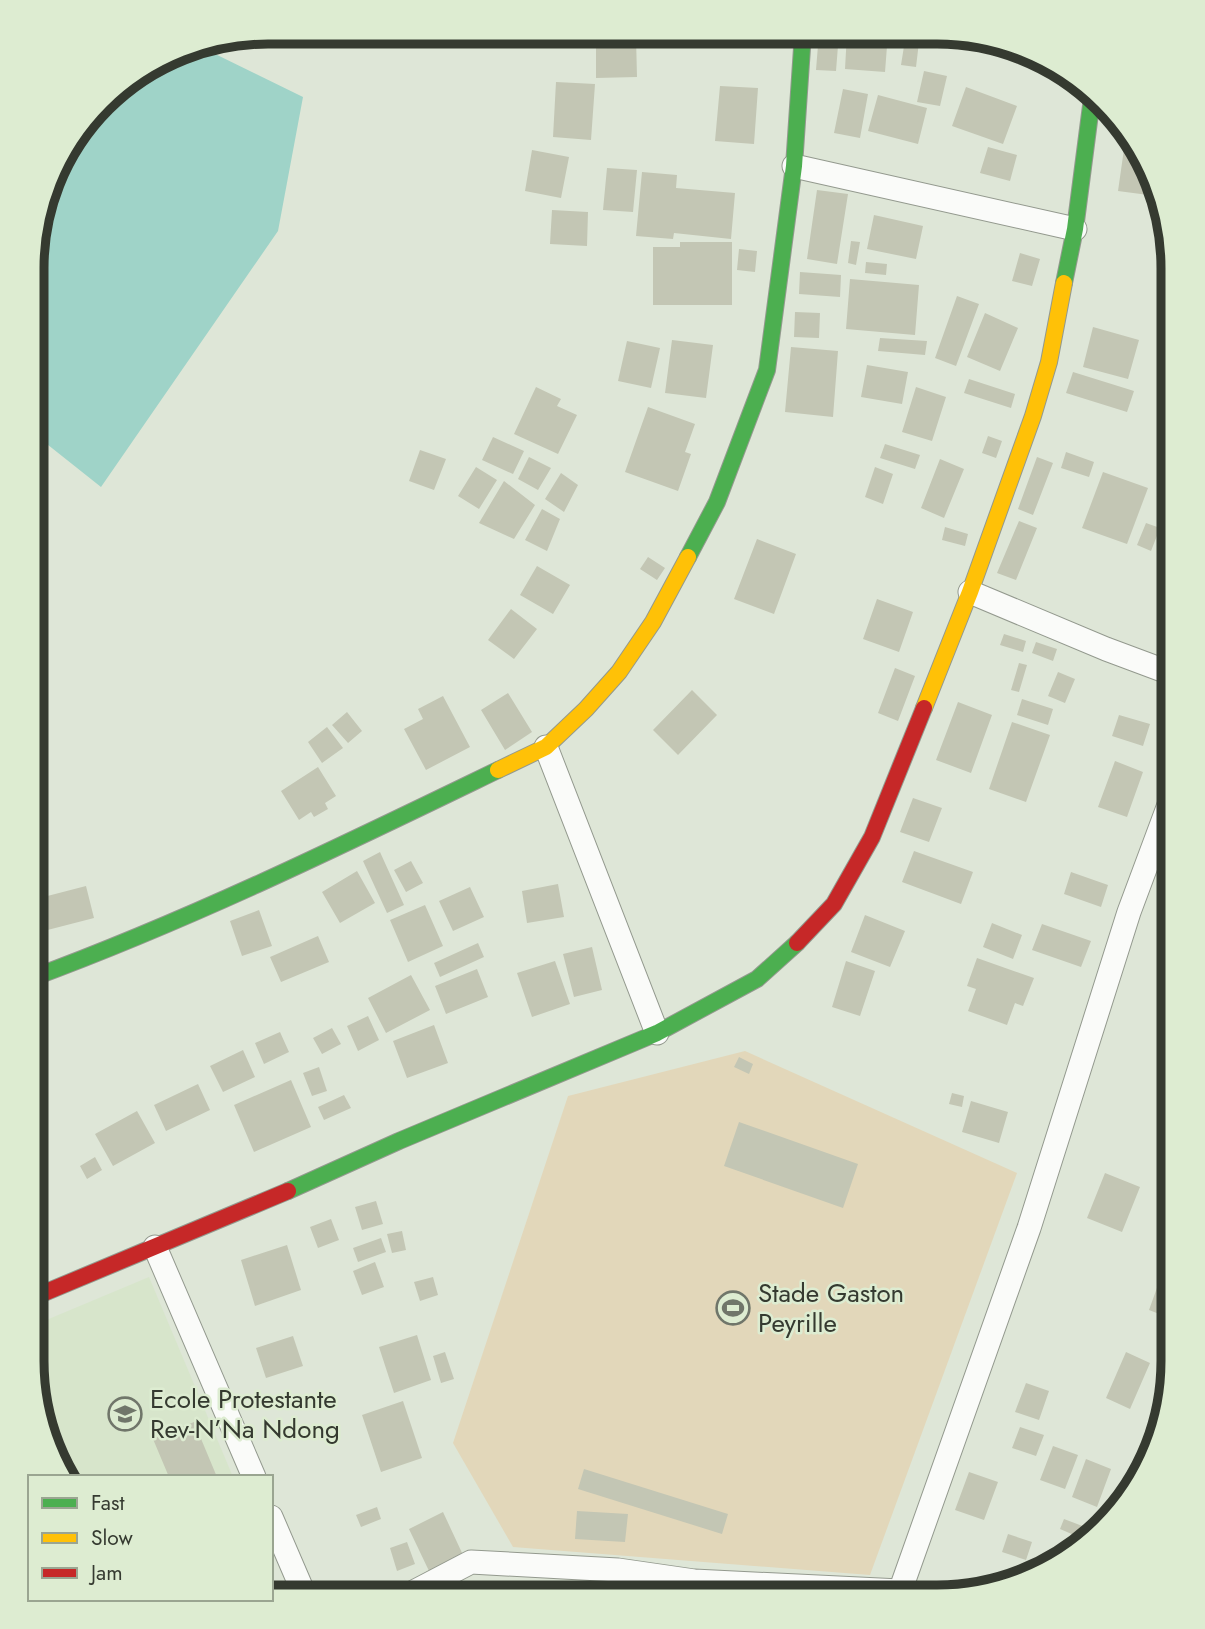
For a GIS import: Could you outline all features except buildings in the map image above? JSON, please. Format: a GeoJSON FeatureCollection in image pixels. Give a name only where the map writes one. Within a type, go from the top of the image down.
{"type":"FeatureCollection","features":[{"type":"Feature","properties":{"kind":"street"},"geometry":{"type":"LineString","coordinates":[[44,974],[294,869],[546,747],[586,709],[619,672],[653,622],[718,502],[767,370],[794,166],[802,44]]}},
{"type":"Feature","properties":{"kind":"street"},"geometry":{"type":"LineString","coordinates":[[44,1293],[262,1203],[398,1141],[657,1033],[757,979],[834,904],[872,837],[970,592],[1033,416],[1049,362],[1075,229],[1091,105]]}},
{"type":"Feature","properties":{"kind":"street"},"geometry":{"type":"LineString","coordinates":[[794,166],[1075,229]]}},
{"type":"Feature","properties":{"kind":"street"},"geometry":{"type":"LineString","coordinates":[[970,592],[1161,669]]}},
{"type":"Feature","properties":{"kind":"street"},"geometry":{"type":"LineString","coordinates":[[546,747],[657,1033]]}},
{"type":"Feature","properties":{"kind":"street"},"geometry":{"type":"LineString","coordinates":[[902,1585],[1029,1228],[1129,912],[1161,826]]}},
{"type":"Feature","properties":{"kind":"street"},"geometry":{"type":"LineString","coordinates":[[155,1247],[253,1475]]}},
{"type":"Feature","properties":{"kind":"street"},"geometry":{"type":"LineString","coordinates":[[273,1522],[300,1585]]}},
{"type":"Feature","properties":{"kind":"street"},"geometry":{"type":"LineString","coordinates":[[427,1585],[471,1562],[618,1570],[694,1581],[757,1585]]}},
{"type":"Feature","properties":{"kind":"shaded area","name":"Stade Gaston Peyrille"},"geometry":{"type":"Polygon","coordinates":[[[745,1051],[1017,1173],[870,1575],[513,1547],[453,1443],[568,1096],[745,1051]]]}},
{"type":"Feature","properties":{"kind":"shaded area","name":"Ecole Protestante Rev-N’Na Ndong"},"geometry":{"type":"Polygon","coordinates":[[[149,1277],[232,1475],[75,1475],[56,1434],[48,1405],[44,1321],[149,1277]]]}},
{"type":"Feature","properties":{"kind":"water"},"geometry":{"type":"Polygon","coordinates":[[[209,51],[303,97],[278,231],[101,487],[44,442],[44,267],[51,209],[81,143],[120,99],[155,74],[209,51]]]}},
{"type":"Feature","properties":{"kind":"traffic: fast"},"geometry":{"type":"LineString","coordinates":[[688,557],[717,502],[767,370],[794,166],[802,44]]}},
{"type":"Feature","properties":{"kind":"traffic: fast"},"geometry":{"type":"LineString","coordinates":[[1064,283],[1075,229],[1091,105]]}},
{"type":"Feature","properties":{"kind":"traffic: fast"},"geometry":{"type":"LineString","coordinates":[[44,973],[209,906],[498,770]]}},
{"type":"Feature","properties":{"kind":"traffic: fast"},"geometry":{"type":"LineString","coordinates":[[288,1191],[399,1141],[657,1033],[757,979],[797,943]]}},
{"type":"Feature","properties":{"kind":"traffic: slow"},"geometry":{"type":"LineString","coordinates":[[924,708],[970,592],[1033,416],[1049,362],[1064,283]]}},
{"type":"Feature","properties":{"kind":"traffic: slow"},"geometry":{"type":"LineString","coordinates":[[498,770],[546,747],[586,709],[619,672],[653,622],[688,557]]}},
{"type":"Feature","properties":{"kind":"traffic: jam"},"geometry":{"type":"LineString","coordinates":[[797,943],[834,904],[872,837],[924,708]]}},
{"type":"Feature","properties":{"kind":"traffic: jam"},"geometry":{"type":"LineString","coordinates":[[44,1293],[288,1191]]}},
{"type":"Feature","properties":{"kind":"place","name":"Stade Gaston Peyrille"},"geometry":{"type":"Point","coordinates":[733,1308]}},
{"type":"Feature","properties":{"kind":"place","name":"Ecole Protestante Rev-N’Na Ndong"},"geometry":{"type":"Point","coordinates":[125,1414]}}]}
